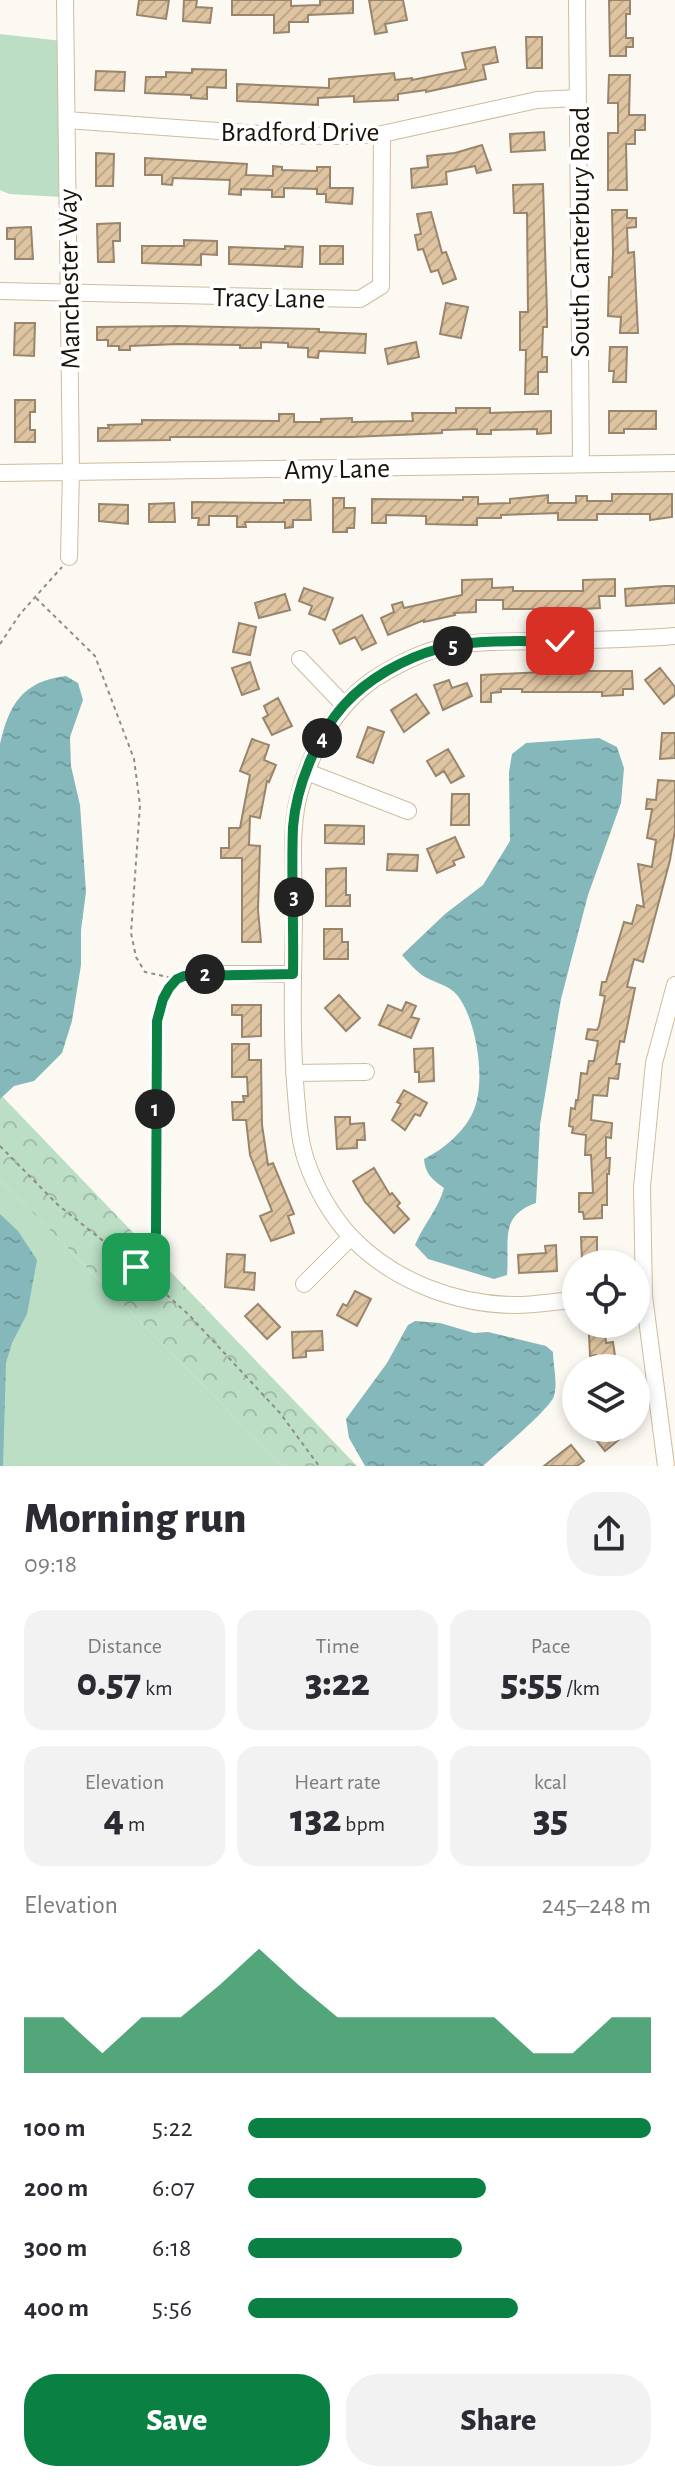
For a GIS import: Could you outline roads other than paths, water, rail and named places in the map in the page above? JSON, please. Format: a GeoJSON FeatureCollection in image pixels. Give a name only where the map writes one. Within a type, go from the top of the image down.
{"type":"FeatureCollection","features":[{"type":"Feature","properties":{"kind":"street","name":"Manchester Way"},"geometry":{"type":"LineString","coordinates":[[65,0],[71,472],[69,557]]}},
{"type":"Feature","properties":{"kind":"street","name":"South Canterbury Road"},"geometry":{"type":"LineString","coordinates":[[577,0],[581,464]]}},
{"type":"Feature","properties":{"kind":"street","name":"Bradford Drive"},"geometry":{"type":"LineString","coordinates":[[67,120],[273,135],[382,134],[505,105],[578,98]]}},
{"type":"Feature","properties":{"kind":"street","name":"Tracy Lane"},"geometry":{"type":"LineString","coordinates":[[0,291],[360,299],[381,286],[382,134]]}},
{"type":"Feature","properties":{"kind":"street","name":"Amy Lane"},"geometry":{"type":"LineString","coordinates":[[0,473],[675,463]]}},
{"type":"Feature","properties":{"kind":"street"},"geometry":{"type":"LineString","coordinates":[[562,1301],[516,1305],[478,1302],[441,1294],[415,1283],[380,1261],[351,1237],[318,1188],[299,1136],[294,1073],[293,826],[307,772],[324,735],[344,705],[374,679],[438,648],[483,642],[675,636]]}},
{"type":"Feature","properties":{"kind":"street"},"geometry":{"type":"LineString","coordinates":[[300,659],[344,705]]}},
{"type":"Feature","properties":{"kind":"street"},"geometry":{"type":"LineString","coordinates":[[307,772],[408,811]]}},
{"type":"Feature","properties":{"kind":"street"},"geometry":{"type":"LineString","coordinates":[[202,974],[293,974]]}},
{"type":"Feature","properties":{"kind":"street"},"geometry":{"type":"LineString","coordinates":[[641,1250],[642,1187],[654,1063],[675,985]]}},
{"type":"Feature","properties":{"kind":"street"},"geometry":{"type":"LineString","coordinates":[[294,1073],[366,1072]]}},
{"type":"Feature","properties":{"kind":"street"},"geometry":{"type":"LineString","coordinates":[[304,1284],[351,1237]]}},
{"type":"Feature","properties":{"kind":"street"},"geometry":{"type":"LineString","coordinates":[[646,1338],[666,1466]]}},
{"type":"Feature","properties":{"kind":"water"},"geometry":{"type":"Polygon","coordinates":[[[66,676],[78,683],[83,700],[70,737],[71,766],[80,805],[86,892],[81,965],[72,1021],[62,1053],[34,1081],[14,1086],[0,1099],[0,744],[8,717],[20,697],[39,683],[66,676]]]}},
{"type":"Feature","properties":{"kind":"water"},"geometry":{"type":"Polygon","coordinates":[[[599,738],[617,747],[624,768],[621,803],[588,895],[561,999],[540,1125],[536,1203],[516,1215],[511,1223],[507,1242],[507,1275],[494,1279],[428,1259],[415,1245],[444,1188],[430,1176],[424,1159],[454,1138],[471,1115],[478,1095],[479,1067],[475,1037],[460,999],[450,989],[421,974],[402,955],[445,914],[483,885],[510,841],[509,772],[512,754],[526,743],[599,738]]]}},
{"type":"Feature","properties":{"kind":"water"},"geometry":{"type":"Polygon","coordinates":[[[0,1214],[18,1231],[37,1260],[27,1314],[6,1363],[3,1466],[0,1466],[0,1214]]]}},
{"type":"Feature","properties":{"kind":"water"},"geometry":{"type":"Polygon","coordinates":[[[415,1321],[440,1323],[474,1333],[488,1332],[546,1346],[553,1352],[556,1385],[551,1402],[483,1466],[365,1466],[349,1438],[346,1419],[387,1363],[408,1325],[415,1321]]]}}]}
